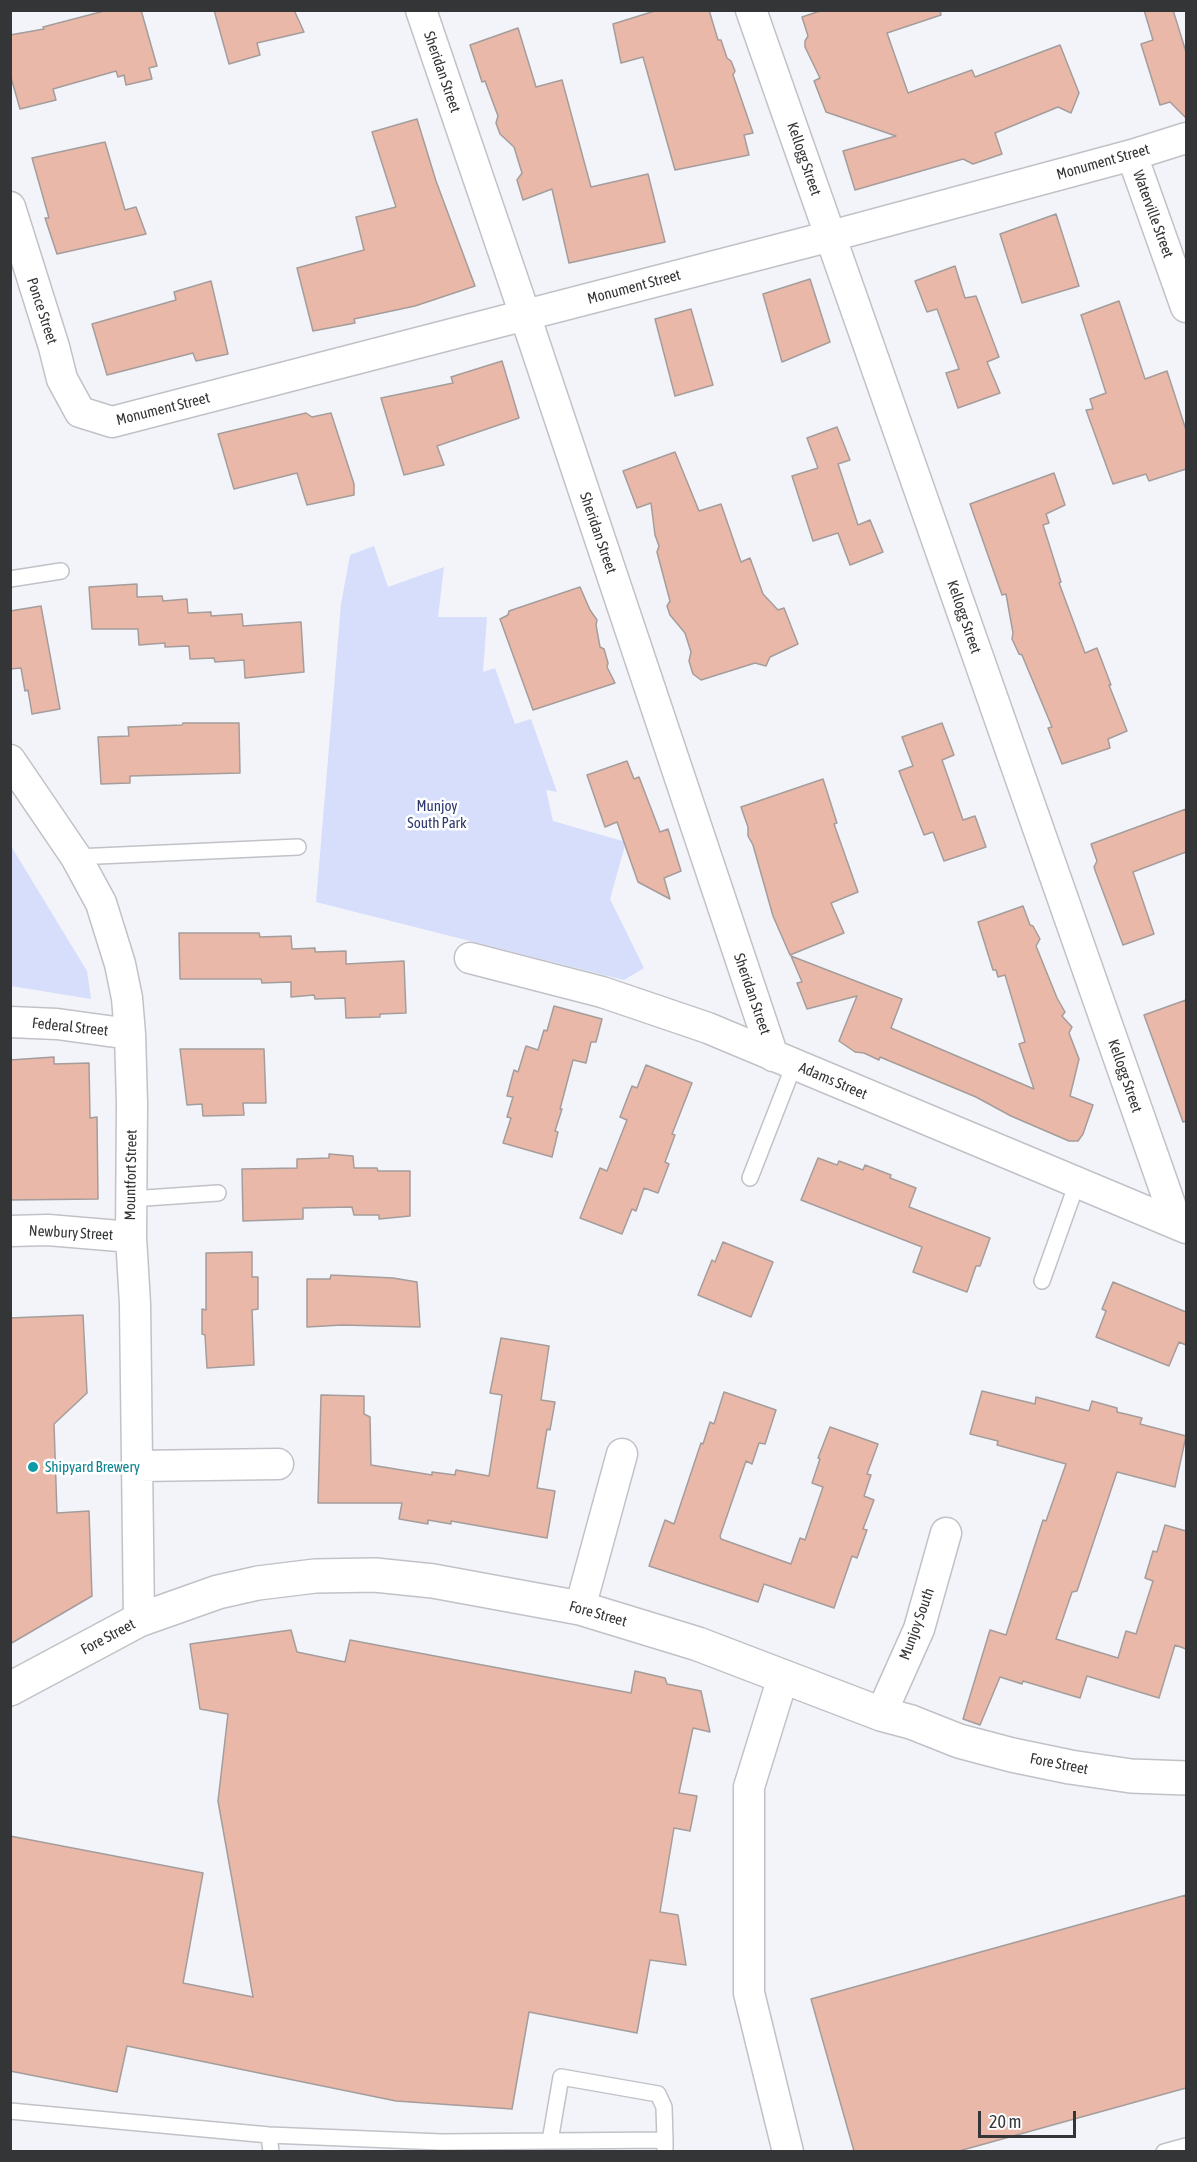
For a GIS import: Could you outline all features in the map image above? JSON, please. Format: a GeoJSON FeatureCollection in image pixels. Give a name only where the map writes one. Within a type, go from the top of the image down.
{"type":"FeatureCollection","features":[{"type":"Feature","properties":{"kind":"street","name":"Sheridan Street"},"geometry":{"type":"LineString","coordinates":[[421,10],[784,1060]]}},
{"type":"Feature","properties":{"kind":"street","name":"Kellogg Street"},"geometry":{"type":"LineString","coordinates":[[751,10],[1182,1226]]}},
{"type":"Feature","properties":{"kind":"street","name":"Monument Street"},"geometry":{"type":"LineString","coordinates":[[80,412],[112,422],[831,236],[1132,155],[1186,138]]}},
{"type":"Feature","properties":{"kind":"street","name":"Waterville Street"},"geometry":{"type":"LineString","coordinates":[[1132,155],[1186,307]]}},
{"type":"Feature","properties":{"kind":"street","name":"Ponce Street"},"geometry":{"type":"LineString","coordinates":[[10,207],[62,379],[80,412]]}},
{"type":"Feature","properties":{"kind":"street","name":"Mountfort Street"},"geometry":{"type":"LineString","coordinates":[[10,760],[76,857],[101,903],[114,943],[127,998],[132,1103],[131,1237],[135,1304],[140,1620]]}},
{"type":"Feature","properties":{"kind":"street","name":"Adams Street"},"geometry":{"type":"LineString","coordinates":[[470,958],[602,992],[708,1028],[1182,1226]]}},
{"type":"Feature","properties":{"kind":"street","name":"Federal Street"},"geometry":{"type":"LineString","coordinates":[[10,1022],[57,1024],[130,1034]]}},
{"type":"Feature","properties":{"kind":"street","name":"Newbury Street"},"geometry":{"type":"LineString","coordinates":[[10,1231],[48,1230],[131,1237]]}},
{"type":"Feature","properties":{"kind":"street"},"geometry":{"type":"LineString","coordinates":[[580,1608],[622,1454]]}},
{"type":"Feature","properties":{"kind":"street"},"geometry":{"type":"LineString","coordinates":[[137,1466],[278,1464]]}},
{"type":"Feature","properties":{"kind":"street","name":"Munjoy South"},"geometry":{"type":"LineString","coordinates":[[881,1714],[919,1629],[946,1533]]}},
{"type":"Feature","properties":{"kind":"street","name":"Fore Street"},"geometry":{"type":"LineString","coordinates":[[10,1689],[140,1620],[218,1592],[258,1583],[315,1576],[375,1575],[433,1581],[580,1608],[698,1644],[881,1714],[911,1722],[959,1741],[1070,1767],[1131,1776],[1186,1778]]}},
{"type":"Feature","properties":{"kind":"street"},"geometry":{"type":"LineString","coordinates":[[783,1677],[749,1787],[749,1993],[788,2151]]}},
{"type":"Feature","properties":{"kind":"lane"},"geometry":{"type":"LineString","coordinates":[[10,579],[61,571]]}},
{"type":"Feature","properties":{"kind":"lane"},"geometry":{"type":"LineString","coordinates":[[76,857],[298,847]]}},
{"type":"Feature","properties":{"kind":"lane"},"geometry":{"type":"LineString","coordinates":[[750,1178],[784,1060]]}},
{"type":"Feature","properties":{"kind":"lane"},"geometry":{"type":"LineString","coordinates":[[1042,1281],[1077,1183]]}},
{"type":"Feature","properties":{"kind":"lane"},"geometry":{"type":"LineString","coordinates":[[131,1199],[218,1193]]}},
{"type":"Feature","properties":{"kind":"lane"},"geometry":{"type":"LineString","coordinates":[[10,2111],[269,2135],[441,2142],[550,2141],[665,2146],[664,2107],[658,2094],[561,2077],[550,2141]]}},
{"type":"Feature","properties":{"kind":"lane"},"geometry":{"type":"LineString","coordinates":[[269,2135],[271,2151]]}},
{"type":"Feature","properties":{"kind":"lane"},"geometry":{"type":"LineString","coordinates":[[1164,2151],[1186,2146]]}},
{"type":"Feature","properties":{"kind":"green space","name":"Munjoy South Park"},"geometry":{"type":"Polygon","coordinates":[[[374,546],[388,587],[444,567],[438,617],[487,617],[483,672],[495,668],[515,724],[531,719],[557,792],[546,790],[553,821],[626,842],[610,899],[644,968],[624,980],[316,902],[341,604],[350,555],[374,546]]]}},
{"type":"Feature","properties":{"kind":"green space"},"geometry":{"type":"Polygon","coordinates":[[[11,846],[87,971],[91,999],[11,986],[11,846]]]}},
{"type":"Feature","properties":{"kind":"building"},"geometry":{"type":"Polygon","coordinates":[[[108,10],[141,10],[157,66],[149,68],[152,79],[126,85],[124,75],[118,77],[116,71],[53,89],[56,100],[20,109],[10,74],[10,35],[44,29],[43,27],[108,10]]]}},
{"type":"Feature","properties":{"kind":"building"},"geometry":{"type":"Polygon","coordinates":[[[214,10],[294,10],[304,32],[257,43],[260,55],[229,64],[214,10]]]}},
{"type":"Feature","properties":{"kind":"building"},"geometry":{"type":"Polygon","coordinates":[[[658,10],[709,10],[718,40],[721,40],[727,58],[731,61],[735,71],[733,75],[753,133],[744,135],[749,155],[675,170],[643,57],[621,63],[613,24],[658,10]]]}},
{"type":"Feature","properties":{"kind":"building"},"geometry":{"type":"Polygon","coordinates":[[[823,10],[940,10],[941,15],[887,33],[908,93],[972,70],[975,77],[1060,45],[1079,93],[1071,113],[1058,107],[995,133],[1002,154],[973,164],[963,159],[855,190],[843,151],[896,136],[826,112],[814,81],[820,78],[805,47],[808,36],[802,17],[823,10]]]}},
{"type":"Feature","properties":{"kind":"building"},"geometry":{"type":"Polygon","coordinates":[[[1144,10],[1173,10],[1186,52],[1186,118],[1170,102],[1160,105],[1141,44],[1153,40],[1144,10]]]}},
{"type":"Feature","properties":{"kind":"building"},"geometry":{"type":"Polygon","coordinates":[[[518,28],[536,87],[562,80],[591,187],[648,174],[665,242],[569,263],[552,189],[523,200],[517,180],[522,173],[514,147],[500,134],[496,123],[498,116],[485,81],[482,82],[470,45],[518,28]]]}},
{"type":"Feature","properties":{"kind":"building"},"geometry":{"type":"Polygon","coordinates":[[[417,119],[436,181],[475,286],[415,306],[354,319],[355,323],[313,331],[297,268],[364,250],[356,217],[396,207],[372,132],[417,119]]]}},
{"type":"Feature","properties":{"kind":"building"},"geometry":{"type":"Polygon","coordinates":[[[105,142],[125,210],[136,207],[146,234],[57,254],[45,218],[49,218],[32,158],[105,142]]]}},
{"type":"Feature","properties":{"kind":"building"},"geometry":{"type":"Polygon","coordinates":[[[1056,214],[1079,286],[1022,303],[1000,234],[1056,214]]]}},
{"type":"Feature","properties":{"kind":"building"},"geometry":{"type":"Polygon","coordinates":[[[955,266],[965,298],[976,296],[999,357],[987,362],[1000,393],[958,408],[946,373],[959,369],[937,309],[927,312],[915,281],[955,266]]]}},
{"type":"Feature","properties":{"kind":"building"},"geometry":{"type":"Polygon","coordinates":[[[810,279],[830,342],[782,362],[763,294],[810,279]]]}},
{"type":"Feature","properties":{"kind":"building"},"geometry":{"type":"Polygon","coordinates":[[[211,281],[228,354],[196,361],[193,353],[107,375],[92,324],[176,300],[174,292],[211,281]]]}},
{"type":"Feature","properties":{"kind":"building"},"geometry":{"type":"Polygon","coordinates":[[[1119,301],[1145,379],[1167,371],[1186,430],[1186,469],[1149,481],[1146,474],[1113,484],[1086,410],[1093,409],[1090,399],[1106,393],[1081,315],[1119,301]]]}},
{"type":"Feature","properties":{"kind":"building"},"geometry":{"type":"Polygon","coordinates":[[[691,309],[713,385],[675,396],[655,319],[691,309]]]}},
{"type":"Feature","properties":{"kind":"building"},"geometry":{"type":"Polygon","coordinates":[[[502,361],[519,418],[437,446],[444,465],[404,475],[381,398],[453,383],[451,377],[502,361]]]}},
{"type":"Feature","properties":{"kind":"building"},"geometry":{"type":"Polygon","coordinates":[[[306,413],[312,417],[331,413],[354,484],[354,495],[307,505],[297,473],[234,489],[218,434],[306,413]]]}},
{"type":"Feature","properties":{"kind":"building"},"geometry":{"type":"Polygon","coordinates":[[[837,427],[850,460],[838,464],[858,525],[870,520],[883,552],[850,565],[838,533],[813,541],[792,476],[818,468],[807,438],[837,427]]]}},
{"type":"Feature","properties":{"kind":"building"},"geometry":{"type":"Polygon","coordinates":[[[675,452],[699,511],[721,504],[741,562],[750,558],[763,594],[778,610],[784,608],[798,644],[770,657],[766,666],[755,663],[701,680],[693,674],[689,661],[691,652],[685,633],[670,615],[667,606],[670,601],[657,552],[659,546],[655,535],[651,503],[637,508],[623,471],[675,452]]]}},
{"type":"Feature","properties":{"kind":"building"},"geometry":{"type":"Polygon","coordinates":[[[1054,473],[1065,505],[1046,514],[1049,523],[1043,525],[1061,582],[1059,583],[1085,653],[1097,648],[1127,731],[1108,739],[1110,748],[1062,764],[1048,728],[1052,727],[1022,655],[1019,654],[1012,639],[1006,594],[1002,595],[970,504],[1054,473]]]}},
{"type":"Feature","properties":{"kind":"building"},"geometry":{"type":"Polygon","coordinates":[[[137,584],[137,597],[162,596],[163,601],[187,599],[188,613],[211,612],[211,616],[242,614],[243,626],[301,622],[304,672],[245,678],[244,660],[215,662],[214,658],[190,659],[189,646],[165,647],[165,643],[139,645],[138,629],[92,629],[89,587],[137,584]]]}},
{"type":"Feature","properties":{"kind":"building"},"geometry":{"type":"Polygon","coordinates":[[[580,587],[597,620],[600,647],[604,649],[607,667],[615,683],[533,710],[500,619],[508,615],[509,611],[580,587]]]}},
{"type":"Feature","properties":{"kind":"building"},"geometry":{"type":"Polygon","coordinates":[[[41,606],[60,709],[32,714],[21,668],[10,669],[10,611],[41,606]]]}},
{"type":"Feature","properties":{"kind":"building"},"geometry":{"type":"Polygon","coordinates":[[[183,723],[239,723],[240,773],[130,776],[130,783],[101,784],[98,737],[129,736],[128,727],[182,725],[183,723]]]}},
{"type":"Feature","properties":{"kind":"building"},"geometry":{"type":"Polygon","coordinates":[[[942,723],[954,755],[942,760],[963,820],[975,816],[986,847],[944,861],[933,832],[924,835],[899,771],[913,766],[902,737],[942,723]]]}},
{"type":"Feature","properties":{"kind":"building"},"geometry":{"type":"Polygon","coordinates":[[[627,761],[634,779],[639,777],[660,832],[668,829],[681,871],[664,878],[670,899],[638,882],[617,822],[605,827],[587,775],[627,761]]]}},
{"type":"Feature","properties":{"kind":"building"},"geometry":{"type":"Polygon","coordinates":[[[823,779],[837,823],[834,824],[858,892],[831,903],[844,933],[790,955],[773,916],[741,807],[823,779]]]}},
{"type":"Feature","properties":{"kind":"building"},"geometry":{"type":"Polygon","coordinates":[[[1186,809],[1186,852],[1133,872],[1154,934],[1123,945],[1094,867],[1097,861],[1091,844],[1186,809]]]}},
{"type":"Feature","properties":{"kind":"building"},"geometry":{"type":"Polygon","coordinates":[[[1023,906],[1030,925],[1033,926],[1040,939],[1036,946],[1065,1012],[1062,1016],[1072,1027],[1069,1033],[1079,1059],[1070,1096],[1093,1105],[1083,1134],[1078,1141],[1069,1141],[1011,1116],[976,1097],[880,1057],[879,1060],[864,1053],[855,1052],[839,1041],[857,996],[807,1009],[797,983],[802,982],[791,956],[902,999],[891,1028],[1034,1089],[1019,1044],[1025,1042],[1005,975],[998,977],[996,970],[993,970],[978,922],[1023,906]]]}},
{"type":"Feature","properties":{"kind":"building"},"geometry":{"type":"Polygon","coordinates":[[[179,933],[259,933],[260,937],[291,936],[292,949],[315,948],[315,952],[346,951],[346,964],[404,961],[406,1013],[380,1014],[380,1017],[346,1018],[345,998],[315,999],[314,995],[291,997],[291,982],[262,983],[261,979],[180,979],[179,933]]]}},
{"type":"Feature","properties":{"kind":"building"},"geometry":{"type":"Polygon","coordinates":[[[1186,1000],[1186,1121],[1183,1122],[1144,1015],[1186,1000]]]}},
{"type":"Feature","properties":{"kind":"building"},"geometry":{"type":"Polygon","coordinates":[[[554,1006],[602,1019],[596,1042],[591,1042],[586,1063],[573,1060],[555,1131],[558,1132],[552,1157],[503,1143],[511,1118],[507,1117],[513,1097],[507,1096],[514,1070],[518,1072],[526,1046],[538,1050],[544,1030],[547,1031],[554,1006]]]}},
{"type":"Feature","properties":{"kind":"building"},"geometry":{"type":"Polygon","coordinates":[[[180,1049],[264,1049],[266,1103],[243,1103],[244,1115],[203,1116],[202,1104],[187,1105],[180,1049]]]}},
{"type":"Feature","properties":{"kind":"building"},"geometry":{"type":"Polygon","coordinates":[[[54,1057],[54,1064],[89,1063],[90,1118],[97,1117],[98,1199],[10,1200],[10,1060],[54,1057]]]}},
{"type":"Feature","properties":{"kind":"building"},"geometry":{"type":"Polygon","coordinates":[[[646,1065],[692,1083],[672,1134],[675,1135],[665,1162],[669,1164],[658,1193],[644,1188],[636,1211],[632,1209],[622,1234],[580,1218],[600,1168],[607,1171],[627,1120],[620,1117],[632,1086],[637,1088],[646,1065]]]}},
{"type":"Feature","properties":{"kind":"building"},"geometry":{"type":"Polygon","coordinates":[[[329,1154],[353,1156],[354,1168],[410,1171],[410,1216],[379,1219],[379,1215],[354,1215],[352,1207],[303,1208],[303,1219],[243,1221],[242,1169],[297,1168],[297,1159],[329,1158],[329,1154]]]}},
{"type":"Feature","properties":{"kind":"building"},"geometry":{"type":"Polygon","coordinates":[[[818,1158],[837,1165],[839,1161],[863,1170],[865,1165],[891,1175],[890,1178],[916,1188],[909,1207],[990,1238],[980,1266],[976,1266],[967,1292],[913,1272],[922,1247],[801,1200],[818,1158]]]}},
{"type":"Feature","properties":{"kind":"building"},"geometry":{"type":"Polygon","coordinates":[[[723,1242],[773,1262],[751,1317],[698,1295],[712,1260],[715,1262],[723,1242]]]}},
{"type":"Feature","properties":{"kind":"building"},"geometry":{"type":"Polygon","coordinates":[[[252,1252],[252,1277],[258,1277],[258,1309],[252,1310],[254,1365],[207,1368],[205,1335],[202,1334],[202,1309],[206,1310],[206,1253],[252,1252]]]}},
{"type":"Feature","properties":{"kind":"building"},"geometry":{"type":"Polygon","coordinates":[[[331,1275],[393,1278],[417,1282],[420,1327],[342,1325],[307,1327],[307,1279],[330,1279],[331,1275]]]}},
{"type":"Feature","properties":{"kind":"building"},"geometry":{"type":"Polygon","coordinates":[[[1113,1282],[1186,1312],[1186,1345],[1179,1342],[1169,1366],[1096,1337],[1106,1311],[1102,1309],[1113,1282]]]}},
{"type":"Feature","properties":{"kind":"building","name":"Shipyard Brewery"},"geometry":{"type":"Polygon","coordinates":[[[83,1315],[87,1393],[54,1424],[57,1513],[89,1511],[92,1596],[10,1644],[10,1318],[83,1315]]]}},
{"type":"Feature","properties":{"kind":"building"},"geometry":{"type":"Polygon","coordinates":[[[501,1338],[549,1346],[541,1400],[555,1402],[550,1430],[547,1429],[537,1488],[555,1491],[547,1538],[451,1521],[451,1524],[428,1520],[428,1524],[399,1519],[402,1503],[318,1503],[321,1395],[364,1396],[364,1414],[370,1417],[371,1465],[432,1475],[432,1472],[455,1475],[456,1470],[489,1476],[502,1395],[490,1393],[501,1338]]]}},
{"type":"Feature","properties":{"kind":"building"},"geometry":{"type":"Polygon","coordinates":[[[982,1391],[1035,1404],[1036,1397],[1089,1411],[1092,1401],[1117,1408],[1117,1412],[1142,1418],[1140,1424],[1186,1436],[1175,1487],[1117,1472],[1077,1591],[1072,1592],[1056,1639],[1118,1658],[1126,1631],[1136,1634],[1153,1581],[1145,1578],[1153,1551],[1157,1552],[1165,1525],[1186,1531],[1186,1649],[1175,1645],[1159,1698],[1087,1676],[1080,1698],[1023,1681],[1022,1684],[1000,1677],[980,1725],[963,1719],[990,1630],[1006,1635],[1043,1520],[1046,1521],[1066,1464],[997,1445],[998,1441],[970,1434],[982,1391]]]}},
{"type":"Feature","properties":{"kind":"building"},"geometry":{"type":"Polygon","coordinates":[[[724,1392],[776,1410],[765,1444],[759,1443],[752,1464],[746,1461],[720,1536],[721,1539],[791,1564],[800,1538],[805,1540],[823,1487],[812,1483],[820,1459],[818,1458],[830,1427],[878,1444],[867,1474],[871,1475],[864,1496],[874,1500],[863,1529],[867,1530],[857,1558],[852,1556],[834,1608],[764,1584],[758,1602],[649,1566],[665,1520],[674,1524],[701,1443],[703,1444],[710,1422],[714,1424],[724,1392]]]}},
{"type":"Feature","properties":{"kind":"building"},"geometry":{"type":"Polygon","coordinates":[[[291,1630],[297,1652],[345,1662],[350,1640],[631,1693],[635,1671],[665,1678],[667,1684],[701,1691],[710,1732],[693,1728],[679,1793],[697,1796],[690,1831],[674,1828],[660,1912],[678,1915],[686,1965],[650,1960],[637,2033],[529,2012],[512,2109],[396,2101],[127,2046],[117,2092],[10,2071],[10,1836],[203,1873],[183,1983],[253,1997],[218,1801],[228,1714],[200,1709],[190,1644],[291,1630]]]}},
{"type":"Feature","properties":{"kind":"building"},"geometry":{"type":"Polygon","coordinates":[[[1186,1895],[1186,2088],[959,2151],[854,2151],[811,1999],[1186,1895]]]}},
{"type":"Feature","properties":{"kind":"place","name":"Shipyard Brewery"},"geometry":{"type":"Point","coordinates":[33,1467]}}]}
